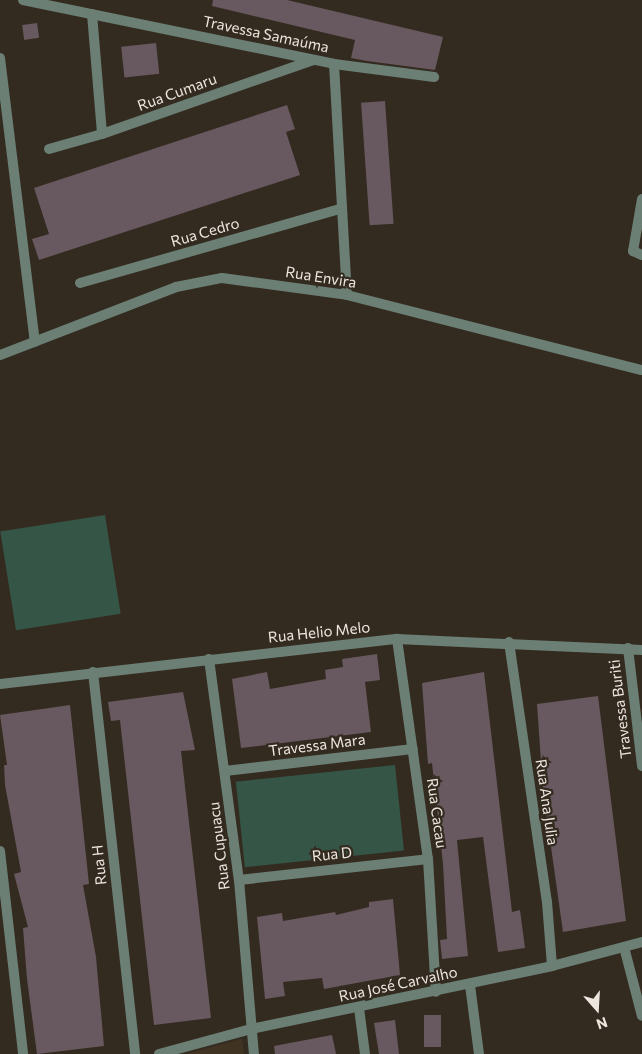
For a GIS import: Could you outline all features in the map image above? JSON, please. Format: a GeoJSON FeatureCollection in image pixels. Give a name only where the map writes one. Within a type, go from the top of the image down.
{"type":"FeatureCollection","features":[{"type":"Feature","properties":{"kind":"street","name":"Travessa Samaúma"},"geometry":{"type":"LineString","coordinates":[[23,0],[334,64],[340,209],[348,295]]}},
{"type":"Feature","properties":{"kind":"street"},"geometry":{"type":"LineString","coordinates":[[92,14],[102,134]]}},
{"type":"Feature","properties":{"kind":"street"},"geometry":{"type":"LineString","coordinates":[[0,58],[35,342]]}},
{"type":"Feature","properties":{"kind":"street","name":"Rua Cumaru"},"geometry":{"type":"LineString","coordinates":[[49,149],[102,134],[314,60]]}},
{"type":"Feature","properties":{"kind":"street"},"geometry":{"type":"LineString","coordinates":[[334,64],[434,77]]}},
{"type":"Feature","properties":{"kind":"street"},"geometry":{"type":"LineString","coordinates":[[642,199],[633,251],[642,255]]}},
{"type":"Feature","properties":{"kind":"street","name":"Rua Cedro"},"geometry":{"type":"LineString","coordinates":[[80,283],[340,209]]}},
{"type":"Feature","properties":{"kind":"street","name":"Rua Envira"},"geometry":{"type":"LineString","coordinates":[[0,355],[176,287],[222,278],[348,295],[642,370]]}},
{"type":"Feature","properties":{"kind":"street","name":"Rua Helio Melo"},"geometry":{"type":"LineString","coordinates":[[0,684],[397,639],[508,642],[642,650]]}},
{"type":"Feature","properties":{"kind":"street","name":"Rua Cacau"},"geometry":{"type":"LineString","coordinates":[[397,639],[428,859],[436,992]]}},
{"type":"Feature","properties":{"kind":"street","name":"Rua Ana Julia"},"geometry":{"type":"LineString","coordinates":[[508,642],[546,902],[552,966]]}},
{"type":"Feature","properties":{"kind":"street","name":"Travessa Buriti"},"geometry":{"type":"LineString","coordinates":[[628,648],[642,766]]}},
{"type":"Feature","properties":{"kind":"street","name":"Rua Cupuacu"},"geometry":{"type":"LineString","coordinates":[[209,659],[239,880],[254,1054]]}},
{"type":"Feature","properties":{"kind":"street","name":"Rua H"},"geometry":{"type":"LineString","coordinates":[[93,672],[135,1054]]}},
{"type":"Feature","properties":{"kind":"street","name":"Travessa Mara"},"geometry":{"type":"LineString","coordinates":[[225,772],[413,749]]}},
{"type":"Feature","properties":{"kind":"street"},"geometry":{"type":"LineString","coordinates":[[0,851],[23,1054]]}},
{"type":"Feature","properties":{"kind":"street","name":"Rua D"},"geometry":{"type":"LineString","coordinates":[[239,880],[428,859]]}},
{"type":"Feature","properties":{"kind":"street","name":"Rua José Carvalho"},"geometry":{"type":"LineString","coordinates":[[160,1054],[251,1030],[470,985],[552,966],[642,942]]}},
{"type":"Feature","properties":{"kind":"street"},"geometry":{"type":"LineString","coordinates":[[624,947],[642,1016]]}},
{"type":"Feature","properties":{"kind":"street"},"geometry":{"type":"LineString","coordinates":[[470,985],[479,1054]]}},
{"type":"Feature","properties":{"kind":"street"},"geometry":{"type":"LineString","coordinates":[[359,1008],[365,1054]]}},
{"type":"Feature","properties":{"kind":"shaded area"},"geometry":{"type":"Polygon","coordinates":[[[242,1039],[244,1054],[185,1054],[242,1039]]]}},
{"type":"Feature","properties":{"kind":"green space"},"geometry":{"type":"Polygon","coordinates":[[[105,515],[121,614],[16,630],[0,532],[105,515]]]}},
{"type":"Feature","properties":{"kind":"green space"},"geometry":{"type":"Polygon","coordinates":[[[395,765],[404,851],[245,867],[236,782],[395,765]]]}},
{"type":"Feature","properties":{"kind":"building"},"geometry":{"type":"Polygon","coordinates":[[[213,0],[287,0],[443,37],[435,70],[367,61],[351,58],[355,40],[212,6],[213,0]]]}},
{"type":"Feature","properties":{"kind":"building"},"geometry":{"type":"Polygon","coordinates":[[[37,23],[39,38],[24,40],[22,25],[37,23]]]}},
{"type":"Feature","properties":{"kind":"building"},"geometry":{"type":"Polygon","coordinates":[[[156,43],[159,74],[124,77],[121,47],[156,43]]]}},
{"type":"Feature","properties":{"kind":"building"},"geometry":{"type":"Polygon","coordinates":[[[385,101],[394,224],[370,225],[361,103],[385,101]]]}},
{"type":"Feature","properties":{"kind":"building"},"geometry":{"type":"Polygon","coordinates":[[[287,105],[295,129],[286,132],[300,175],[39,260],[32,239],[49,234],[34,188],[287,105]]]}},
{"type":"Feature","properties":{"kind":"building"},"geometry":{"type":"Polygon","coordinates":[[[377,654],[380,680],[365,682],[371,732],[241,748],[232,679],[267,672],[270,689],[326,679],[325,670],[343,667],[342,659],[377,654]]]}},
{"type":"Feature","properties":{"kind":"building"},"geometry":{"type":"Polygon","coordinates":[[[484,672],[512,912],[520,910],[525,948],[498,952],[483,837],[457,840],[468,956],[442,959],[440,940],[447,939],[443,864],[432,763],[428,764],[422,683],[484,672]]]}},
{"type":"Feature","properties":{"kind":"building"},"geometry":{"type":"Polygon","coordinates":[[[183,692],[195,750],[181,751],[211,1018],[154,1025],[120,720],[111,721],[108,702],[183,692]]]}},
{"type":"Feature","properties":{"kind":"building"},"geometry":{"type":"Polygon","coordinates":[[[598,696],[626,921],[563,932],[543,790],[537,704],[598,696]]]}},
{"type":"Feature","properties":{"kind":"building"},"geometry":{"type":"Polygon","coordinates":[[[70,705],[89,884],[83,885],[96,957],[104,1046],[37,1054],[27,979],[23,928],[28,927],[14,874],[21,872],[5,785],[4,765],[7,765],[0,715],[70,705]]]}},
{"type":"Feature","properties":{"kind":"building"},"geometry":{"type":"Polygon","coordinates":[[[393,899],[400,975],[324,989],[322,978],[283,982],[285,996],[265,999],[257,917],[282,913],[283,921],[335,912],[336,915],[369,907],[369,902],[393,899]]]}},
{"type":"Feature","properties":{"kind":"building"},"geometry":{"type":"Polygon","coordinates":[[[424,1015],[441,1015],[441,1047],[424,1047],[424,1015]]]}},
{"type":"Feature","properties":{"kind":"building"},"geometry":{"type":"Polygon","coordinates":[[[395,1020],[399,1054],[379,1054],[374,1023],[395,1020]]]}},
{"type":"Feature","properties":{"kind":"building"},"geometry":{"type":"Polygon","coordinates":[[[332,1035],[336,1054],[275,1054],[274,1046],[332,1035]]]}}]}
